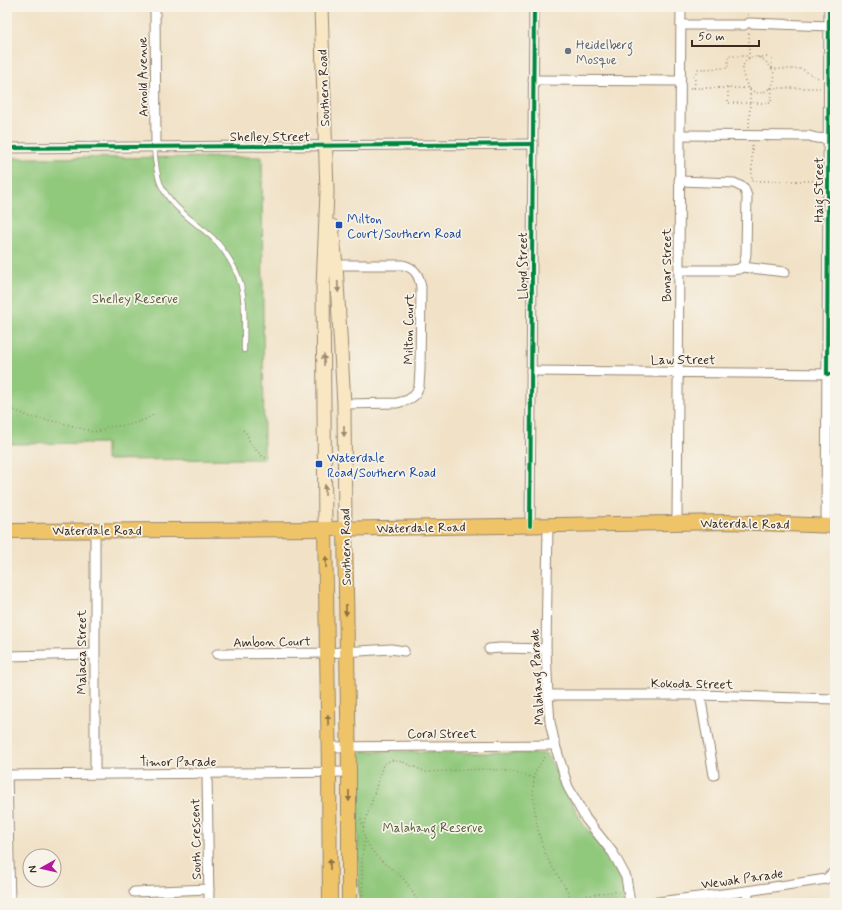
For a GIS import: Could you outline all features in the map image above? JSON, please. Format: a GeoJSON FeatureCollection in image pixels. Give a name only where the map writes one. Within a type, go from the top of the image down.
{"type":"FeatureCollection","features":[{"type":"Feature","properties":{"kind":"main road","name":"Southern Road"},"geometry":{"type":"LineString","coordinates":[[321,7],[327,192],[323,287],[330,903]]}},
{"type":"Feature","properties":{"kind":"main road","name":"Southern Road"},"geometry":{"type":"LineString","coordinates":[[327,192],[336,265],[344,404],[348,747],[353,901]]}},
{"type":"Feature","properties":{"kind":"main road","name":"Waterdale Road"},"geometry":{"type":"LineString","coordinates":[[7,531],[345,529],[677,522],[752,522],[830,525]]}},
{"type":"Feature","properties":{"kind":"street","name":"Arnold Avenue"},"geometry":{"type":"LineString","coordinates":[[155,7],[155,147]]}},
{"type":"Feature","properties":{"kind":"street","name":"Lloyd Street"},"geometry":{"type":"LineString","coordinates":[[530,526],[534,7]]}},
{"type":"Feature","properties":{"kind":"street","name":"Bonar Street"},"geometry":{"type":"LineString","coordinates":[[677,522],[681,7]]}},
{"type":"Feature","properties":{"kind":"street","name":"Haig Street"},"geometry":{"type":"LineString","coordinates":[[830,7],[828,81],[831,374],[830,525]]}},
{"type":"Feature","properties":{"kind":"street"},"geometry":{"type":"LineString","coordinates":[[681,25],[747,24],[829,26]]}},
{"type":"Feature","properties":{"kind":"street"},"geometry":{"type":"LineString","coordinates":[[533,80],[680,81]]}},
{"type":"Feature","properties":{"kind":"street"},"geometry":{"type":"LineString","coordinates":[[680,135],[809,136],[816,133],[828,136]]}},
{"type":"Feature","properties":{"kind":"street","name":"Shelley Street"},"geometry":{"type":"LineString","coordinates":[[7,148],[533,144]]}},
{"type":"Feature","properties":{"kind":"street"},"geometry":{"type":"LineString","coordinates":[[679,182],[734,183],[744,188],[747,196],[746,254],[745,262],[742,267]]}},
{"type":"Feature","properties":{"kind":"street","name":"Milton Court"},"geometry":{"type":"LineString","coordinates":[[336,265],[403,265],[413,269],[420,281],[421,287],[420,370],[419,386],[416,395],[403,402],[344,404]]}},
{"type":"Feature","properties":{"kind":"street"},"geometry":{"type":"LineString","coordinates":[[679,270],[732,270],[742,267],[785,272]]}},
{"type":"Feature","properties":{"kind":"street","name":"Law Street"},"geometry":{"type":"LineString","coordinates":[[531,371],[831,374]]}},
{"type":"Feature","properties":{"kind":"street","name":"Malahang Parade"},"geometry":{"type":"LineString","coordinates":[[548,525],[546,649],[550,722],[555,745],[568,787],[586,819],[612,852],[626,877],[629,899]]}},
{"type":"Feature","properties":{"kind":"street","name":"Malacca Street"},"geometry":{"type":"LineString","coordinates":[[95,530],[95,773]]}},
{"type":"Feature","properties":{"kind":"street","name":"Ambon Court"},"geometry":{"type":"LineString","coordinates":[[217,654],[327,653],[391,649],[404,651]]}},
{"type":"Feature","properties":{"kind":"street"},"geometry":{"type":"LineString","coordinates":[[489,649],[546,649]]}},
{"type":"Feature","properties":{"kind":"street"},"geometry":{"type":"LineString","coordinates":[[8,656],[94,654]]}},
{"type":"Feature","properties":{"kind":"street","name":"Kokoda Street"},"geometry":{"type":"LineString","coordinates":[[548,695],[700,695],[835,699]]}},
{"type":"Feature","properties":{"kind":"street"},"geometry":{"type":"LineString","coordinates":[[700,695],[714,776]]}},
{"type":"Feature","properties":{"kind":"street","name":"Coral Street"},"geometry":{"type":"LineString","coordinates":[[329,747],[555,745]]}},
{"type":"Feature","properties":{"kind":"street","name":"Timor Parade"},"geometry":{"type":"LineString","coordinates":[[7,775],[95,773],[207,774],[349,772]]}},
{"type":"Feature","properties":{"kind":"street","name":"South Crescent"},"geometry":{"type":"LineString","coordinates":[[207,774],[209,903]]}},
{"type":"Feature","properties":{"kind":"street"},"geometry":{"type":"LineString","coordinates":[[7,775],[10,903]]}},
{"type":"Feature","properties":{"kind":"street","name":"Wewak Parade"},"geometry":{"type":"LineString","coordinates":[[650,903],[748,891],[826,879],[835,871]]}},
{"type":"Feature","properties":{"kind":"street"},"geometry":{"type":"LineString","coordinates":[[134,892],[209,889]]}},
{"type":"Feature","properties":{"kind":"street"},"geometry":{"type":"LineString","coordinates":[[748,891],[749,903]]}},
{"type":"Feature","properties":{"kind":"lane"},"geometry":{"type":"LineString","coordinates":[[155,147],[157,174],[162,188],[184,215],[214,239],[224,252],[240,280],[243,296],[244,350]]}},
{"type":"Feature","properties":{"kind":"path"},"geometry":{"type":"LineString","coordinates":[[747,24],[749,58]]}},
{"type":"Feature","properties":{"kind":"path"},"geometry":{"type":"LineString","coordinates":[[694,88],[694,75],[698,69],[728,68],[728,56],[746,56],[749,58],[772,57],[772,69]]}},
{"type":"Feature","properties":{"kind":"path"},"geometry":{"type":"LineString","coordinates":[[728,88],[728,103],[771,103],[771,88],[775,77],[772,69],[766,62],[758,57]]}},
{"type":"Feature","properties":{"kind":"path"},"geometry":{"type":"LineString","coordinates":[[749,58],[743,63],[742,71],[744,82],[749,89],[756,93],[762,93],[771,88],[820,88]]}},
{"type":"Feature","properties":{"kind":"path"},"geometry":{"type":"LineString","coordinates":[[772,69],[802,69],[815,77],[828,81]]}},
{"type":"Feature","properties":{"kind":"path"},"geometry":{"type":"LineString","coordinates":[[690,88],[749,89]]}},
{"type":"Feature","properties":{"kind":"path"},"geometry":{"type":"LineString","coordinates":[[749,89],[750,103]]}},
{"type":"Feature","properties":{"kind":"path"},"geometry":{"type":"LineString","coordinates":[[752,181],[820,181]]}},
{"type":"Feature","properties":{"kind":"path"},"geometry":{"type":"LineString","coordinates":[[7,407],[30,417],[63,423],[93,432],[101,431],[107,427],[129,425],[144,420],[155,414]]}},
{"type":"Feature","properties":{"kind":"path"},"geometry":{"type":"LineString","coordinates":[[243,430],[247,434],[250,443],[262,457],[268,458]]}},
{"type":"Feature","properties":{"kind":"path"},"geometry":{"type":"LineString","coordinates":[[545,757],[538,767],[534,778],[536,817],[547,857],[573,903]]}},
{"type":"Feature","properties":{"kind":"path"},"geometry":{"type":"LineString","coordinates":[[419,903],[405,881],[388,867],[375,853],[368,845],[363,835],[363,829],[376,785],[384,765],[392,760],[403,762],[426,772],[492,770],[513,772],[534,778]]}},
{"type":"Feature","properties":{"kind":"path"},"geometry":{"type":"LineString","coordinates":[[363,902],[363,845],[365,839]]}},
{"type":"Feature","properties":{"kind":"path"},"geometry":{"type":"LineString","coordinates":[[571,898],[609,892],[629,899]]}},
{"type":"Feature","properties":{"kind":"path"},"geometry":{"type":"LineString","coordinates":[[353,901],[375,903]]}},
{"type":"Feature","properties":{"kind":"green space","name":"Shelley Reserve"},"geometry":{"type":"Polygon","coordinates":[[[262,157],[264,459],[106,460],[106,443],[7,444],[7,158],[262,157]]]}},
{"type":"Feature","properties":{"kind":"green space","name":"Malahang Reserve"},"geometry":{"type":"Polygon","coordinates":[[[364,751],[547,754],[583,824],[607,853],[619,876],[625,903],[359,903],[356,757],[364,751]]]}},
{"type":"Feature","properties":{"kind":"cycle path"},"geometry":{"type":"LineString","coordinates":[[530,526],[534,7]]}},
{"type":"Feature","properties":{"kind":"cycle path"},"geometry":{"type":"LineString","coordinates":[[829,7],[827,374],[835,374]]}},
{"type":"Feature","properties":{"kind":"cycle path"},"geometry":{"type":"LineString","coordinates":[[7,148],[533,144]]}},
{"type":"Feature","properties":{"kind":"place","name":"Heidelberg Mosque"},"geometry":{"type":"Point","coordinates":[568,51]}},
{"type":"Feature","properties":{"kind":"place","name":"Milton Court/Southern Road"},"geometry":{"type":"Point","coordinates":[339,225]}},
{"type":"Feature","properties":{"kind":"place","name":"Waterdale Road/Southern Road"},"geometry":{"type":"Point","coordinates":[319,464]}}]}
